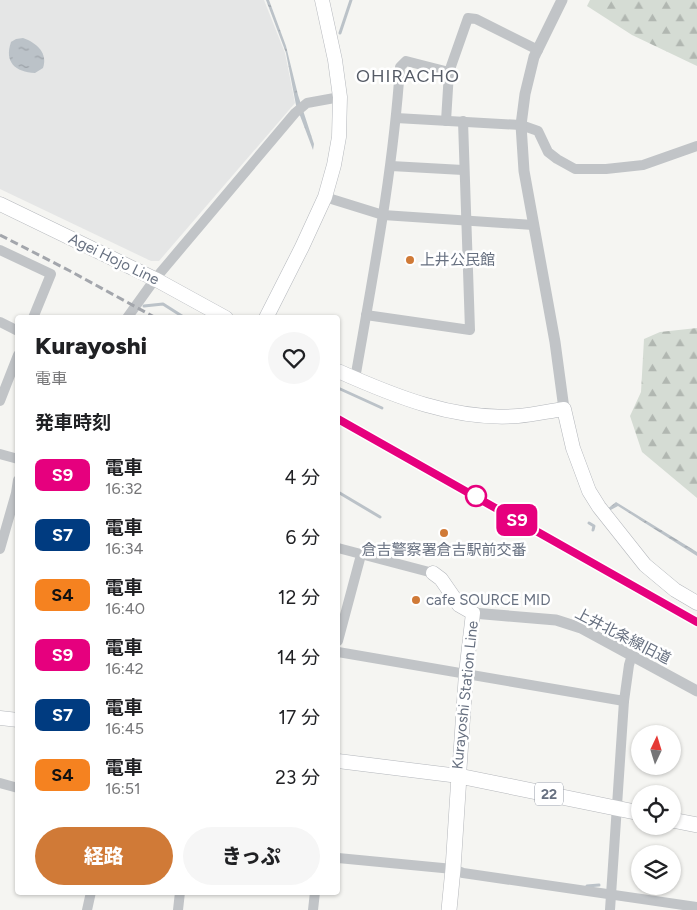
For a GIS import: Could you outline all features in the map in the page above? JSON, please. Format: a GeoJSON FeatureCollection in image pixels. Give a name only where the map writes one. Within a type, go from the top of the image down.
{"type":"FeatureCollection","features":[{"type":"Feature","properties":{"kind":"main road"},"geometry":{"type":"LineString","coordinates":[[268,315],[325,197],[334,165],[339,137],[340,97],[325,1]]}},
{"type":"Feature","properties":{"kind":"main road","name":"Agei Hojo Line"},"geometry":{"type":"LineString","coordinates":[[0,204],[155,279],[221,315]]}},
{"type":"Feature","properties":{"kind":"main road"},"geometry":{"type":"LineString","coordinates":[[340,372],[407,399],[451,412],[518,416],[564,409],[573,448],[589,491],[599,507],[645,565],[697,604]]}},
{"type":"Feature","properties":{"kind":"main road","name":"Kurayoshi Station Line"},"geometry":{"type":"LineString","coordinates":[[340,761],[459,776],[466,673],[473,613],[459,606],[441,579],[433,574]]}},
{"type":"Feature","properties":{"kind":"main road"},"geometry":{"type":"LineString","coordinates":[[0,718],[15,720]]}},
{"type":"Feature","properties":{"kind":"main road"},"geometry":{"type":"LineString","coordinates":[[449,910],[459,776]]}},
{"type":"Feature","properties":{"kind":"main road","name":"22"},"geometry":{"type":"LineString","coordinates":[[459,776],[631,811]]}},
{"type":"Feature","properties":{"kind":"main road"},"geometry":{"type":"LineString","coordinates":[[681,822],[697,825]]}},
{"type":"Feature","properties":{"kind":"street"},"geometry":{"type":"LineString","coordinates":[[562,0],[538,50],[525,94],[521,125],[524,171],[555,342],[564,409]]}},
{"type":"Feature","properties":{"kind":"street"},"geometry":{"type":"LineString","coordinates":[[446,121],[449,72],[468,18],[476,20],[538,50]]}},
{"type":"Feature","properties":{"kind":"street"},"geometry":{"type":"LineString","coordinates":[[355,378],[391,166],[400,67],[406,61],[449,72]]}},
{"type":"Feature","properties":{"kind":"street"},"geometry":{"type":"LineString","coordinates":[[129,315],[155,279],[295,113],[307,103],[340,97]]}},
{"type":"Feature","properties":{"kind":"street"},"geometry":{"type":"LineString","coordinates":[[396,118],[521,125],[538,131],[548,152],[574,169],[606,169],[643,165],[697,146]]}},
{"type":"Feature","properties":{"kind":"street"},"geometry":{"type":"LineString","coordinates":[[366,315],[470,330],[462,121]]}},
{"type":"Feature","properties":{"kind":"street"},"geometry":{"type":"LineString","coordinates":[[391,166],[463,170]]}},
{"type":"Feature","properties":{"kind":"street"},"geometry":{"type":"LineString","coordinates":[[325,197],[383,215],[533,225]]}},
{"type":"Feature","properties":{"kind":"street"},"geometry":{"type":"LineString","coordinates":[[0,250],[51,274],[33,315]]}},
{"type":"Feature","properties":{"kind":"street"},"geometry":{"type":"LineString","coordinates":[[0,322],[15,329]]}},
{"type":"Feature","properties":{"kind":"street"},"geometry":{"type":"LineString","coordinates":[[0,401],[15,363]]}},
{"type":"Feature","properties":{"kind":"street"},"geometry":{"type":"LineString","coordinates":[[0,454],[15,455]]}},
{"type":"Feature","properties":{"kind":"street"},"geometry":{"type":"LineString","coordinates":[[0,549],[15,496]]}},
{"type":"Feature","properties":{"kind":"street"},"geometry":{"type":"LineString","coordinates":[[340,549],[433,574]]}},
{"type":"Feature","properties":{"kind":"street"},"geometry":{"type":"LineString","coordinates":[[340,634],[361,555]]}},
{"type":"Feature","properties":{"kind":"street","name":"上井北条線旧道"},"geometry":{"type":"LineString","coordinates":[[473,613],[556,620],[581,628],[697,691]]}},
{"type":"Feature","properties":{"kind":"street"},"geometry":{"type":"LineString","coordinates":[[340,652],[624,701]]}},
{"type":"Feature","properties":{"kind":"street"},"geometry":{"type":"LineString","coordinates":[[610,910],[624,701],[628,664],[632,655]]}},
{"type":"Feature","properties":{"kind":"street"},"geometry":{"type":"LineString","coordinates":[[0,783],[15,787]]}},
{"type":"Feature","properties":{"kind":"street"},"geometry":{"type":"LineString","coordinates":[[340,858],[453,869],[463,873],[697,907]]}},
{"type":"Feature","properties":{"kind":"street"},"geometry":{"type":"LineString","coordinates":[[87,910],[90,895]]}},
{"type":"Feature","properties":{"kind":"street"},"geometry":{"type":"LineString","coordinates":[[178,910],[180,895]]}},
{"type":"Feature","properties":{"kind":"street"},"geometry":{"type":"LineString","coordinates":[[313,910],[315,895]]}},
{"type":"Feature","properties":{"kind":"shaded area"},"geometry":{"type":"Polygon","coordinates":[[[0,0],[264,0],[285,53],[295,103],[159,261],[151,261],[0,189],[0,0]]]}},
{"type":"Feature","properties":{"kind":"green space"},"geometry":{"type":"Polygon","coordinates":[[[590,0],[697,0],[697,66],[632,35],[587,6],[590,0]]]}},
{"type":"Feature","properties":{"kind":"green space"},"geometry":{"type":"Polygon","coordinates":[[[697,328],[697,498],[642,452],[630,416],[641,392],[644,339],[660,332],[697,328]]]}},
{"type":"Feature","properties":{"kind":"water"},"geometry":{"type":"Polygon","coordinates":[[[266,0],[269,0],[286,46],[298,95],[314,144],[313,150],[296,105],[286,53],[266,0]]]}},
{"type":"Feature","properties":{"kind":"water"},"geometry":{"type":"Polygon","coordinates":[[[23,38],[37,46],[43,53],[43,68],[35,73],[22,71],[13,65],[10,60],[9,49],[11,42],[23,38]]]}},
{"type":"Feature","properties":{"kind":"water"},"geometry":{"type":"Polygon","coordinates":[[[616,502],[697,552],[697,556],[618,506],[607,512],[606,510],[616,502]]]}},
{"type":"Feature","properties":{"kind":"waterway"},"geometry":{"type":"LineString","coordinates":[[340,33],[351,0]]}},
{"type":"Feature","properties":{"kind":"waterway"},"geometry":{"type":"LineString","coordinates":[[144,306],[163,304],[180,315]]}},
{"type":"Feature","properties":{"kind":"waterway"},"geometry":{"type":"LineString","coordinates":[[340,389],[382,408]]}},
{"type":"Feature","properties":{"kind":"waterway"},"geometry":{"type":"LineString","coordinates":[[340,493],[380,517]]}},
{"type":"Feature","properties":{"kind":"waterway"},"geometry":{"type":"LineString","coordinates":[[589,523],[594,526],[593,530]]}},
{"type":"Feature","properties":{"kind":"waterway"},"geometry":{"type":"LineString","coordinates":[[587,886],[599,885]]}},
{"type":"Feature","properties":{"kind":"railway"},"geometry":{"type":"LineString","coordinates":[[0,235],[151,315]]}},
{"type":"Feature","properties":{"kind":"railway"},"geometry":{"type":"LineString","coordinates":[[340,420],[697,621]]}},
{"type":"Feature","properties":{"kind":"train","name":"S9"},"geometry":{"type":"LineString","coordinates":[[340,420],[697,622]]}},
{"type":"Feature","properties":{"kind":"place","name":"上井公民館"},"geometry":{"type":"Point","coordinates":[410,260]}},
{"type":"Feature","properties":{"kind":"place","name":"倉吉警察署倉吉駅前交番"},"geometry":{"type":"Point","coordinates":[444,533]}},
{"type":"Feature","properties":{"kind":"place","name":"cafe SOURCE MID"},"geometry":{"type":"Point","coordinates":[416,600]}},
{"type":"Feature","properties":{"kind":"district","name":"OHIRACHO"},"geometry":{"type":"Point","coordinates":[408,76]}}]}
